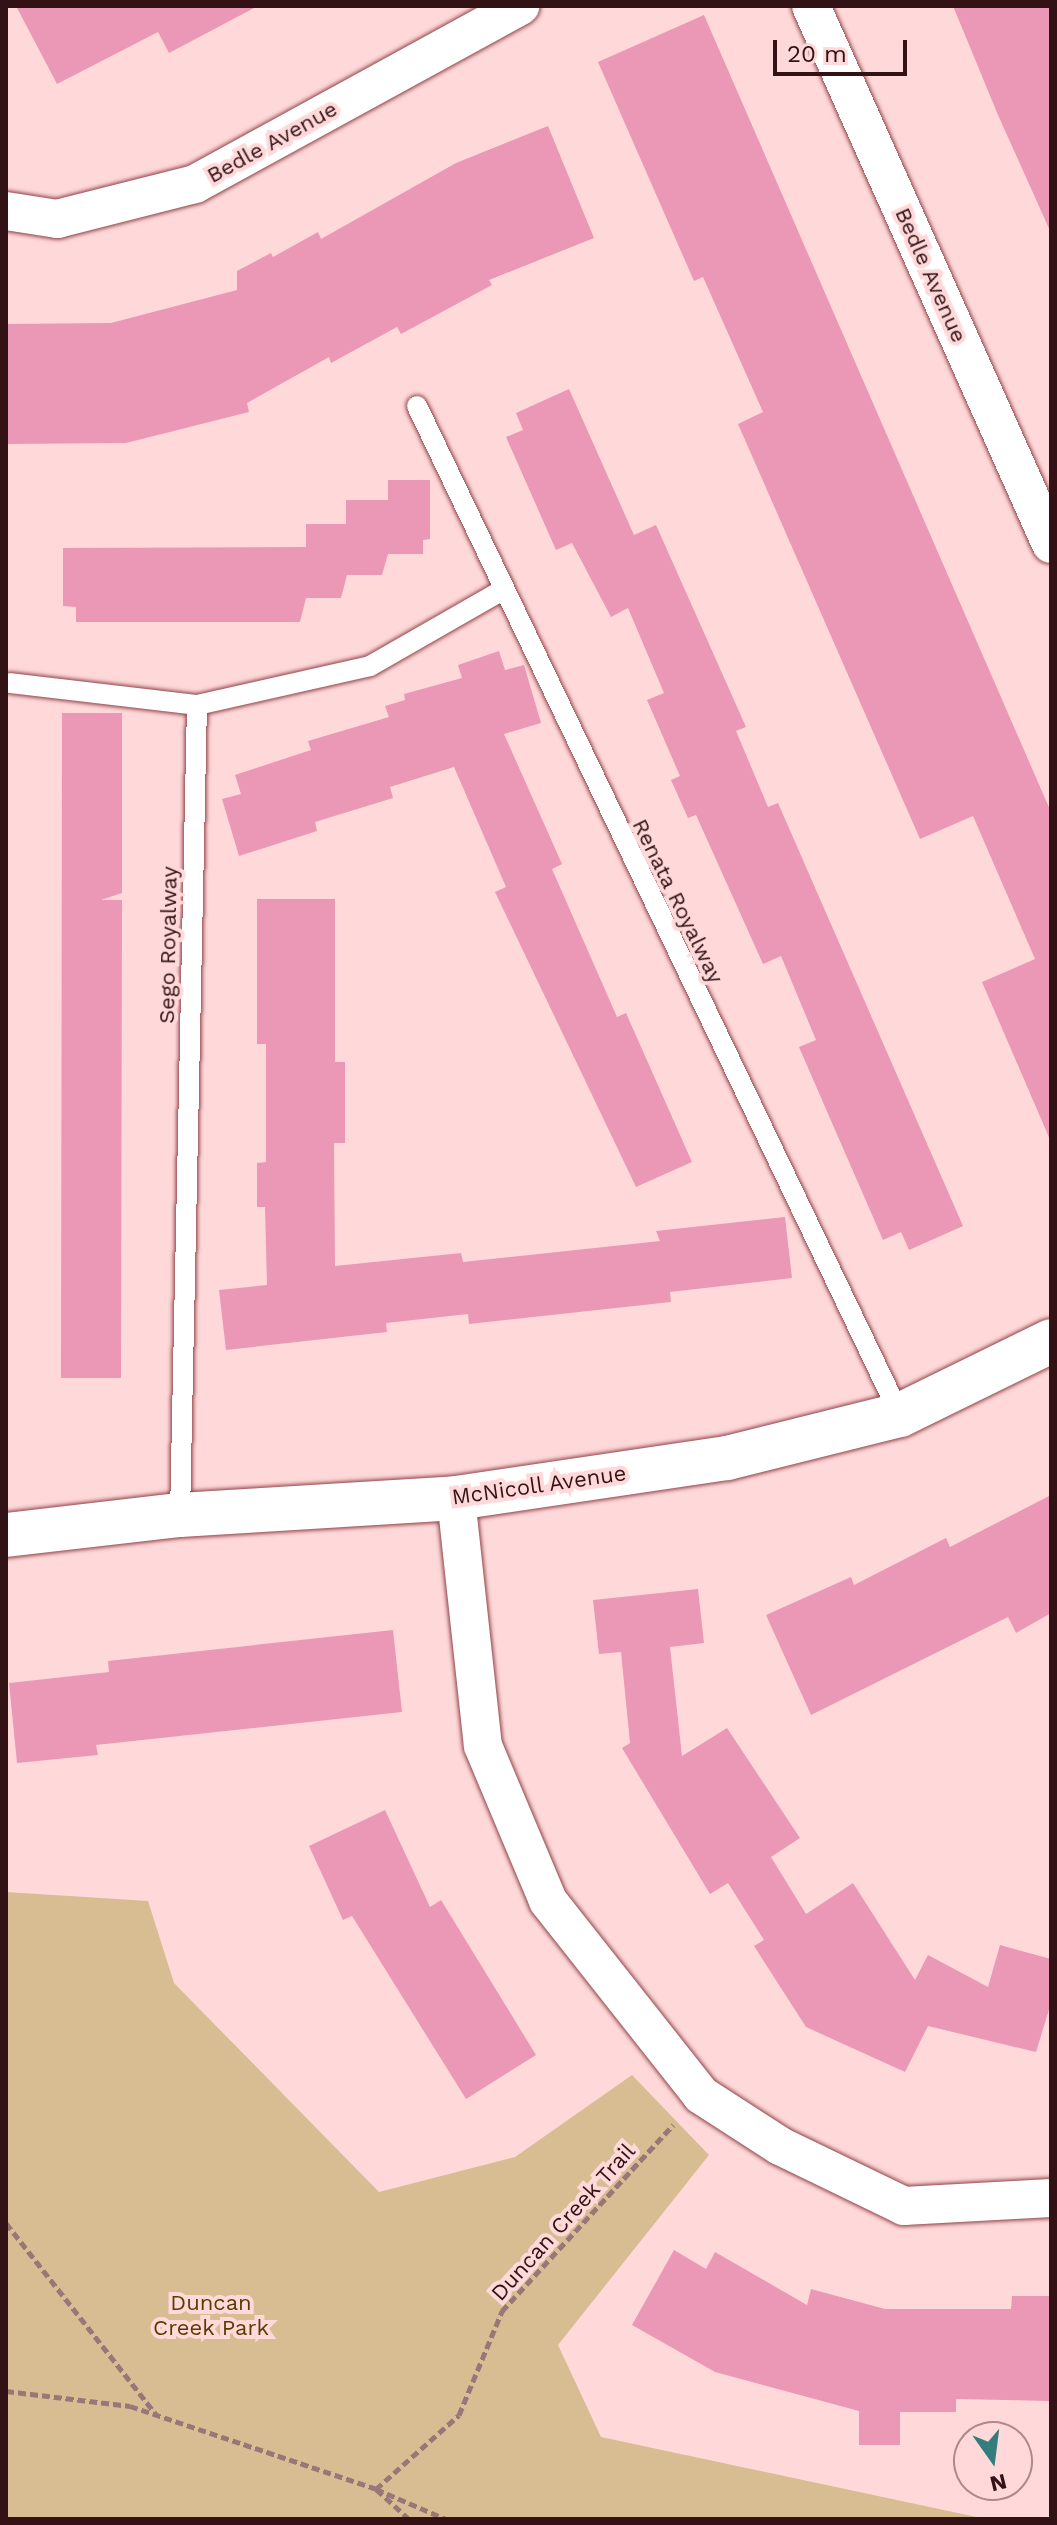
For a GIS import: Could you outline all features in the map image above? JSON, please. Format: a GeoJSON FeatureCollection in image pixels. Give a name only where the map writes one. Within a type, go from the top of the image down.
{"type":"FeatureCollection","features":[{"type":"Feature","properties":{"kind":"street","name":"Bedle Avenue"},"geometry":{"type":"LineString","coordinates":[[6,211],[57,219],[195,184],[520,6]]}},
{"type":"Feature","properties":{"kind":"street","name":"Bedle Avenue"},"geometry":{"type":"LineString","coordinates":[[811,6],[1051,544]]}},
{"type":"Feature","properties":{"kind":"street","name":"McNicoll Avenue"},"geometry":{"type":"LineString","coordinates":[[6,1535],[180,1515],[456,1498],[727,1458],[900,1415],[1051,1341]]}},
{"type":"Feature","properties":{"kind":"street"},"geometry":{"type":"LineString","coordinates":[[456,1498],[483,1746],[548,1901],[701,2095],[780,2146],[904,2206],[1051,2198]]}},
{"type":"Feature","properties":{"kind":"lane","name":"Renata Royalway"},"geometry":{"type":"LineString","coordinates":[[417,406],[501,591],[900,1415]]}},
{"type":"Feature","properties":{"kind":"lane"},"geometry":{"type":"LineString","coordinates":[[10,683],[197,705],[370,666],[501,591]]}},
{"type":"Feature","properties":{"kind":"lane","name":"Sego Royalway"},"geometry":{"type":"LineString","coordinates":[[180,1515],[197,705]]}},
{"type":"Feature","properties":{"kind":"path","name":"Duncan Creek Trail"},"geometry":{"type":"LineString","coordinates":[[376,2489],[459,2415],[502,2311],[701,2095]]}},
{"type":"Feature","properties":{"kind":"path"},"geometry":{"type":"LineString","coordinates":[[6,2223],[156,2415]]}},
{"type":"Feature","properties":{"kind":"path"},"geometry":{"type":"LineString","coordinates":[[6,2391],[110,2402],[156,2415],[376,2489],[446,2519]]}},
{"type":"Feature","properties":{"kind":"path"},"geometry":{"type":"LineString","coordinates":[[376,2489],[409,2519]]}},
{"type":"Feature","properties":{"kind":"green space","name":"Duncan Creek Park"},"geometry":{"type":"Polygon","coordinates":[[[6,1892],[148,1901],[174,1983],[379,2192],[515,2157],[632,2075],[709,2155],[558,2345],[601,2437],[986,2519],[6,2519],[6,1892]]]}},
{"type":"Feature","properties":{"kind":"building"},"geometry":{"type":"Polygon","coordinates":[[[16,6],[258,6],[169,53],[158,32],[57,84],[16,6]]]}},
{"type":"Feature","properties":{"kind":"building"},"geometry":{"type":"Polygon","coordinates":[[[953,6],[1051,6],[1051,233],[998,115],[953,6]]]}},
{"type":"Feature","properties":{"kind":"building"},"geometry":{"type":"Polygon","coordinates":[[[704,15],[1051,812],[1051,1142],[982,982],[1035,959],[973,816],[920,839],[738,424],[763,412],[703,277],[694,281],[598,62],[704,15]]]}},
{"type":"Feature","properties":{"kind":"building"},"geometry":{"type":"Polygon","coordinates":[[[548,126],[594,238],[489,280],[492,285],[401,334],[397,327],[331,363],[329,357],[247,403],[249,412],[126,443],[6,444],[6,324],[111,323],[237,290],[237,271],[271,253],[273,257],[318,232],[321,239],[456,163],[548,126]]]}},
{"type":"Feature","properties":{"kind":"building"},"geometry":{"type":"Polygon","coordinates":[[[569,389],[634,535],[656,525],[746,727],[736,731],[768,807],[778,803],[963,1226],[909,1250],[901,1232],[883,1240],[799,1047],[816,1040],[781,956],[763,964],[696,815],[688,818],[671,780],[680,776],[647,700],[664,693],[628,608],[611,617],[572,543],[556,550],[506,437],[523,430],[516,413],[569,389]]]}},
{"type":"Feature","properties":{"kind":"building"},"geometry":{"type":"Polygon","coordinates":[[[388,480],[430,480],[430,539],[423,540],[423,554],[388,554],[382,575],[347,575],[341,598],[306,598],[300,622],[76,622],[76,607],[63,606],[63,548],[306,547],[306,524],[346,524],[346,500],[388,500],[388,480]]]}},
{"type":"Feature","properties":{"kind":"building"},"geometry":{"type":"Polygon","coordinates":[[[499,651],[505,670],[524,665],[541,723],[504,734],[562,864],[552,869],[617,1017],[626,1013],[692,1162],[636,1187],[495,892],[506,887],[454,767],[390,787],[393,798],[315,822],[317,831],[239,856],[222,799],[241,794],[235,775],[311,750],[308,741],[389,717],[385,706],[405,700],[404,694],[462,678],[458,665],[499,651]]]}},
{"type":"Feature","properties":{"kind":"building"},"geometry":{"type":"Polygon","coordinates":[[[62,713],[122,713],[122,893],[101,900],[122,900],[121,1378],[61,1378],[62,713]]]}},
{"type":"Feature","properties":{"kind":"building"},"geometry":{"type":"Polygon","coordinates":[[[257,899],[335,899],[335,1062],[345,1062],[345,1143],[334,1143],[335,1266],[461,1253],[463,1262],[660,1241],[656,1231],[785,1217],[792,1278],[670,1292],[671,1302],[469,1324],[468,1314],[386,1323],[387,1332],[226,1350],[219,1290],[267,1285],[265,1207],[257,1207],[257,1163],[266,1162],[266,1044],[257,1044],[257,899]]]}},
{"type":"Feature","properties":{"kind":"building"},"geometry":{"type":"Polygon","coordinates":[[[1051,1495],[1051,1613],[1016,1633],[1008,1617],[811,1715],[766,1615],[851,1577],[854,1585],[946,1538],[950,1547],[1051,1495]]]}},
{"type":"Feature","properties":{"kind":"building"},"geometry":{"type":"Polygon","coordinates":[[[698,1589],[704,1643],[670,1647],[682,1756],[727,1728],[800,1838],[771,1857],[806,1914],[853,1883],[915,1980],[928,1955],[988,1987],[1000,1945],[1051,1959],[1051,2003],[1036,2052],[928,2026],[905,2072],[806,2027],[754,1946],[764,1940],[728,1883],[710,1894],[622,1748],[630,1743],[621,1652],[599,1654],[593,1600],[698,1589]]]}},
{"type":"Feature","properties":{"kind":"building"},"geometry":{"type":"Polygon","coordinates":[[[393,1630],[402,1712],[96,1745],[98,1755],[17,1763],[9,1683],[109,1672],[108,1661],[393,1630]]]}},
{"type":"Feature","properties":{"kind":"building"},"geometry":{"type":"Polygon","coordinates":[[[385,1810],[430,1907],[441,1900],[536,2055],[466,2099],[352,1916],[343,1920],[309,1846],[385,1810]]]}},
{"type":"Feature","properties":{"kind":"building"},"geometry":{"type":"Polygon","coordinates":[[[674,2250],[706,2269],[715,2252],[807,2305],[811,2289],[885,2309],[1011,2309],[1012,2296],[1051,2296],[1051,2401],[956,2399],[956,2412],[900,2412],[900,2445],[859,2445],[859,2411],[715,2372],[632,2325],[674,2250]]]}}]}
